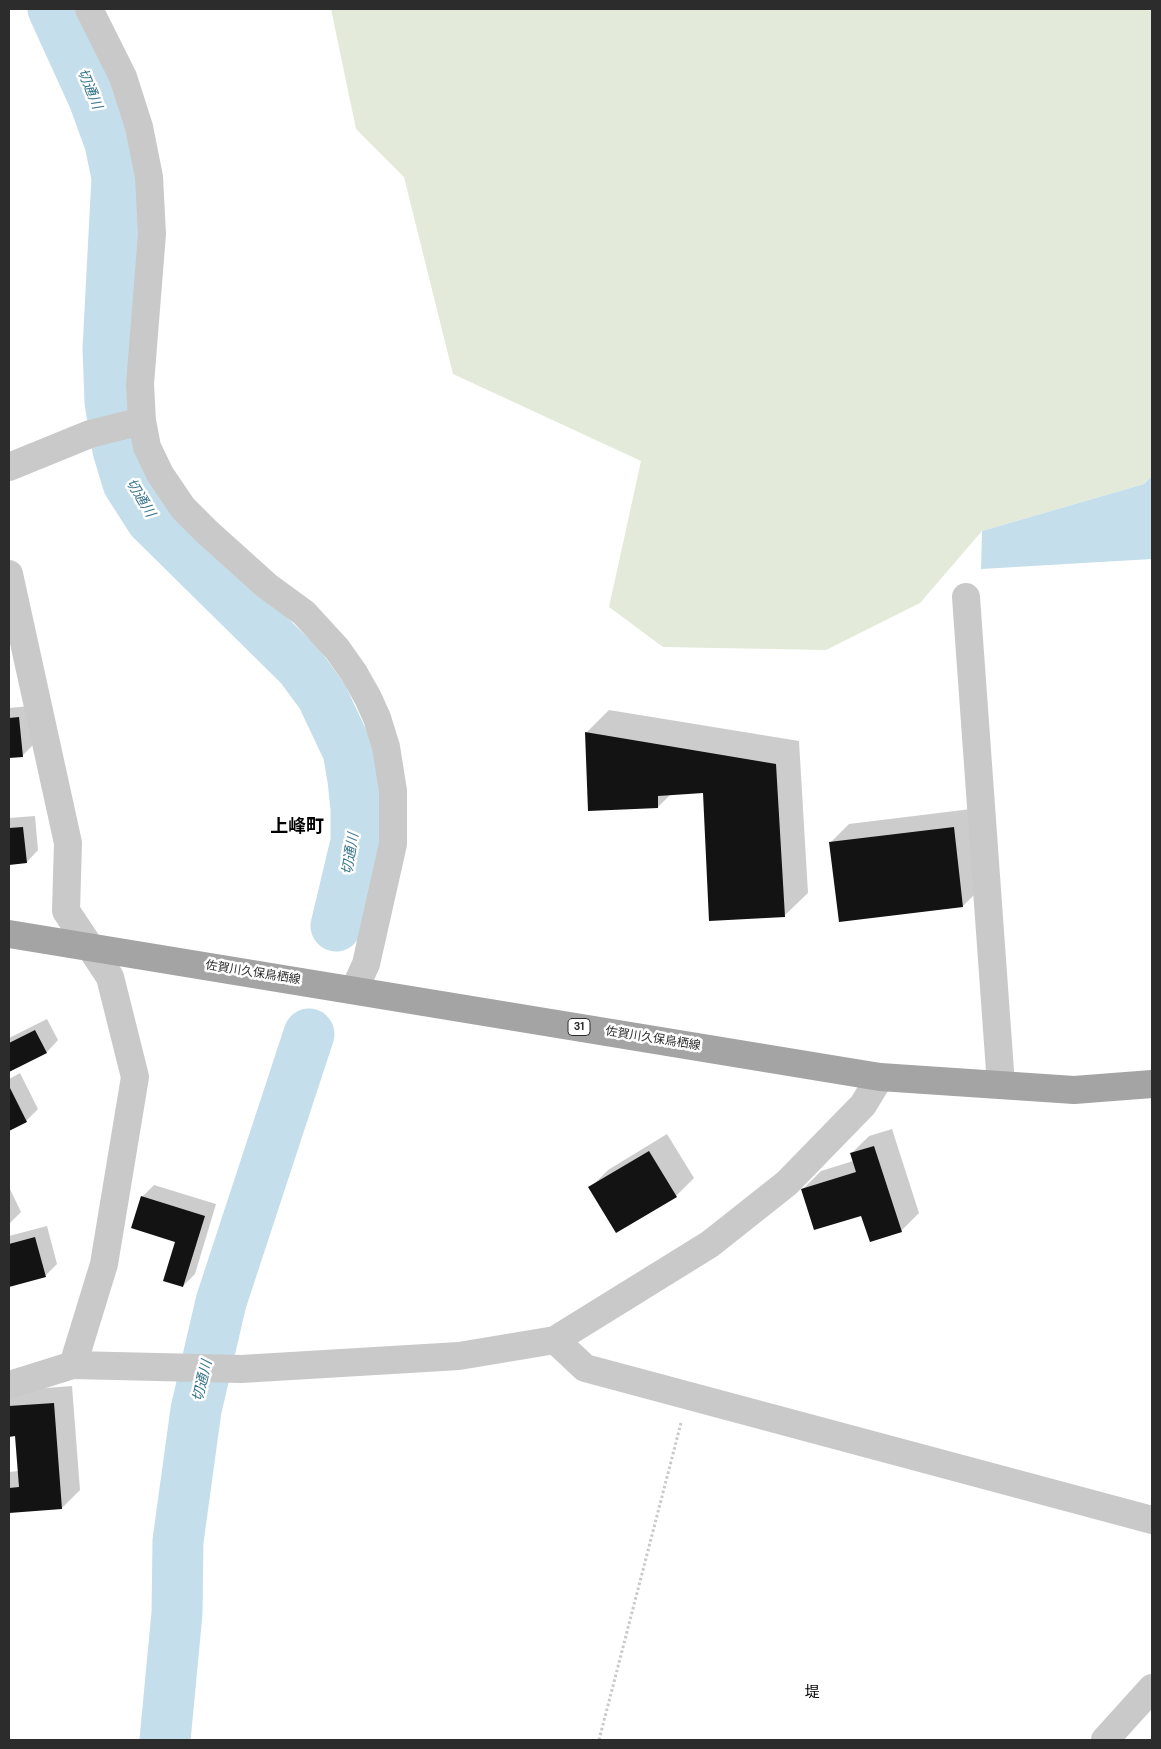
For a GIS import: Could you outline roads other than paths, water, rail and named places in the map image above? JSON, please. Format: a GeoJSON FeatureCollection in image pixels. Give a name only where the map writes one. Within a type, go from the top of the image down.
{"type":"FeatureCollection","features":[{"type":"Feature","properties":{"kind":"main road","name":"佐賀川久保鳥栖線"},"geometry":{"type":"LineString","coordinates":[[9,934],[880,1077],[1074,1090],[1152,1084]]}},
{"type":"Feature","properties":{"kind":"street"},"geometry":{"type":"LineString","coordinates":[[89,9],[123,77],[139,126],[149,177],[152,234],[140,384],[142,421],[147,447],[160,474],[183,508],[267,586],[304,613],[337,648],[354,673],[377,718],[386,747],[394,791],[392,844],[366,964],[354,990]]}},
{"type":"Feature","properties":{"kind":"street"},"geometry":{"type":"LineString","coordinates":[[9,467],[90,434],[142,421]]}},
{"type":"Feature","properties":{"kind":"street"},"geometry":{"type":"LineString","coordinates":[[9,574],[68,843],[66,911],[110,977],[135,1077],[104,1264],[73,1365]]}},
{"type":"Feature","properties":{"kind":"street"},"geometry":{"type":"LineString","coordinates":[[966,597],[1001,1085]]}},
{"type":"Feature","properties":{"kind":"street"},"geometry":{"type":"LineString","coordinates":[[9,1385],[73,1365],[241,1369],[459,1356],[555,1340],[710,1244],[787,1183],[863,1105],[880,1077]]}},
{"type":"Feature","properties":{"kind":"street"},"geometry":{"type":"LineString","coordinates":[[555,1340],[585,1368],[1152,1520]]}},
{"type":"Feature","properties":{"kind":"street"},"geometry":{"type":"LineString","coordinates":[[1105,1740],[1152,1688]]}},
{"type":"Feature","properties":{"kind":"water"},"geometry":{"type":"Polygon","coordinates":[[[1152,476],[1152,559],[981,569],[982,531],[1144,484],[1152,476]]]}},
{"type":"Feature","properties":{"kind":"waterway","name":"切通川"},"geometry":{"type":"LineString","coordinates":[[53,9],[94,99],[110,143],[117,177],[108,349],[110,402],[118,450],[128,483],[151,519],[300,666],[322,696],[348,751],[356,809],[356,842],[336,926]]}},
{"type":"Feature","properties":{"kind":"waterway","name":"切通川"},"geometry":{"type":"LineString","coordinates":[[165,1740],[177,1613],[178,1541],[196,1410],[221,1302],[309,1034]]}},
{"type":"Feature","properties":{"kind":"district","name":"上峰町"},"geometry":{"type":"Point","coordinates":[297,827]}},
{"type":"Feature","properties":{"kind":"district","name":"堤"},"geometry":{"type":"Point","coordinates":[812,1693]}}]}
